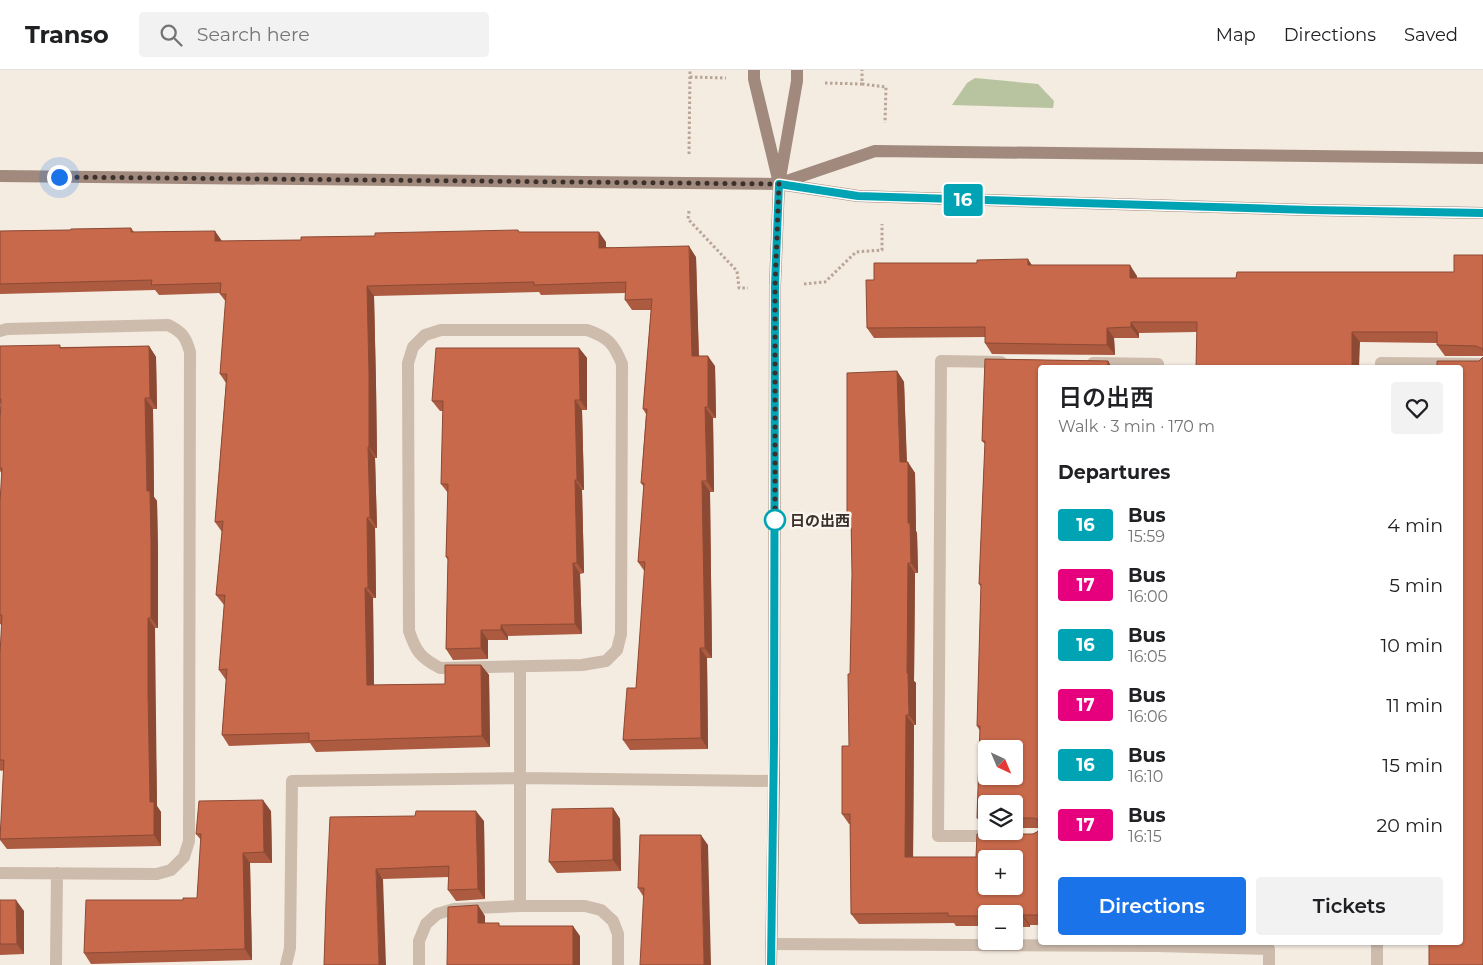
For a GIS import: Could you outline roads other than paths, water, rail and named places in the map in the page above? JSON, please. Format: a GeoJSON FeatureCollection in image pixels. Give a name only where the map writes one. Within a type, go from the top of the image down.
{"type":"FeatureCollection","features":[{"type":"Feature","properties":{"kind":"street"},"geometry":{"type":"LineString","coordinates":[[771,965],[774,781],[775,286],[779,184],[797,81],[797,70]]}},
{"type":"Feature","properties":{"kind":"street"},"geometry":{"type":"LineString","coordinates":[[754,74],[779,184]]}},
{"type":"Feature","properties":{"kind":"street"},"geometry":{"type":"LineString","coordinates":[[779,184],[875,151],[1483,158]]}},
{"type":"Feature","properties":{"kind":"street"},"geometry":{"type":"LineString","coordinates":[[0,176],[779,184],[858,196],[1301,210],[1483,213]]}},
{"type":"Feature","properties":{"kind":"street"},"geometry":{"type":"LineString","coordinates":[[0,331],[7,329],[168,325],[177,329],[186,339],[190,352],[189,842],[184,857],[171,870],[157,874],[0,873]]}},
{"type":"Feature","properties":{"kind":"street"},"geometry":{"type":"LineString","coordinates":[[441,330],[587,330],[602,335],[616,350],[622,364],[621,634],[617,650],[606,661],[582,665],[520,667],[440,668],[426,660],[414,646],[409,631],[408,363],[413,347],[424,335],[441,330]]}},
{"type":"Feature","properties":{"kind":"street"},"geometry":{"type":"LineString","coordinates":[[978,836],[938,836],[941,361],[1010,362]]}},
{"type":"Feature","properties":{"kind":"street"},"geometry":{"type":"LineString","coordinates":[[1079,363],[1158,365]]}},
{"type":"Feature","properties":{"kind":"street"},"geometry":{"type":"LineString","coordinates":[[1381,365],[1381,363],[1483,364]]}},
{"type":"Feature","properties":{"kind":"street"},"geometry":{"type":"LineString","coordinates":[[520,667],[520,906]]}},
{"type":"Feature","properties":{"kind":"street"},"geometry":{"type":"LineString","coordinates":[[286,965],[290,948],[292,781],[520,778],[774,781]]}},
{"type":"Feature","properties":{"kind":"street"},"geometry":{"type":"LineString","coordinates":[[56,965],[57,873]]}},
{"type":"Feature","properties":{"kind":"street"},"geometry":{"type":"LineString","coordinates":[[419,965],[419,941],[426,924],[437,914],[454,909],[520,906],[585,906],[601,910],[613,922],[618,934],[618,965]]}},
{"type":"Feature","properties":{"kind":"street"},"geometry":{"type":"LineString","coordinates":[[772,944],[1038,944]]}},
{"type":"Feature","properties":{"kind":"street"},"geometry":{"type":"LineString","coordinates":[[1179,945],[1269,949],[1270,965]]}},
{"type":"Feature","properties":{"kind":"street"},"geometry":{"type":"LineString","coordinates":[[1377,945],[1377,965]]}},
{"type":"Feature","properties":{"kind":"place","name":"日の出西"},"geometry":{"type":"Point","coordinates":[775,520]}}]}
